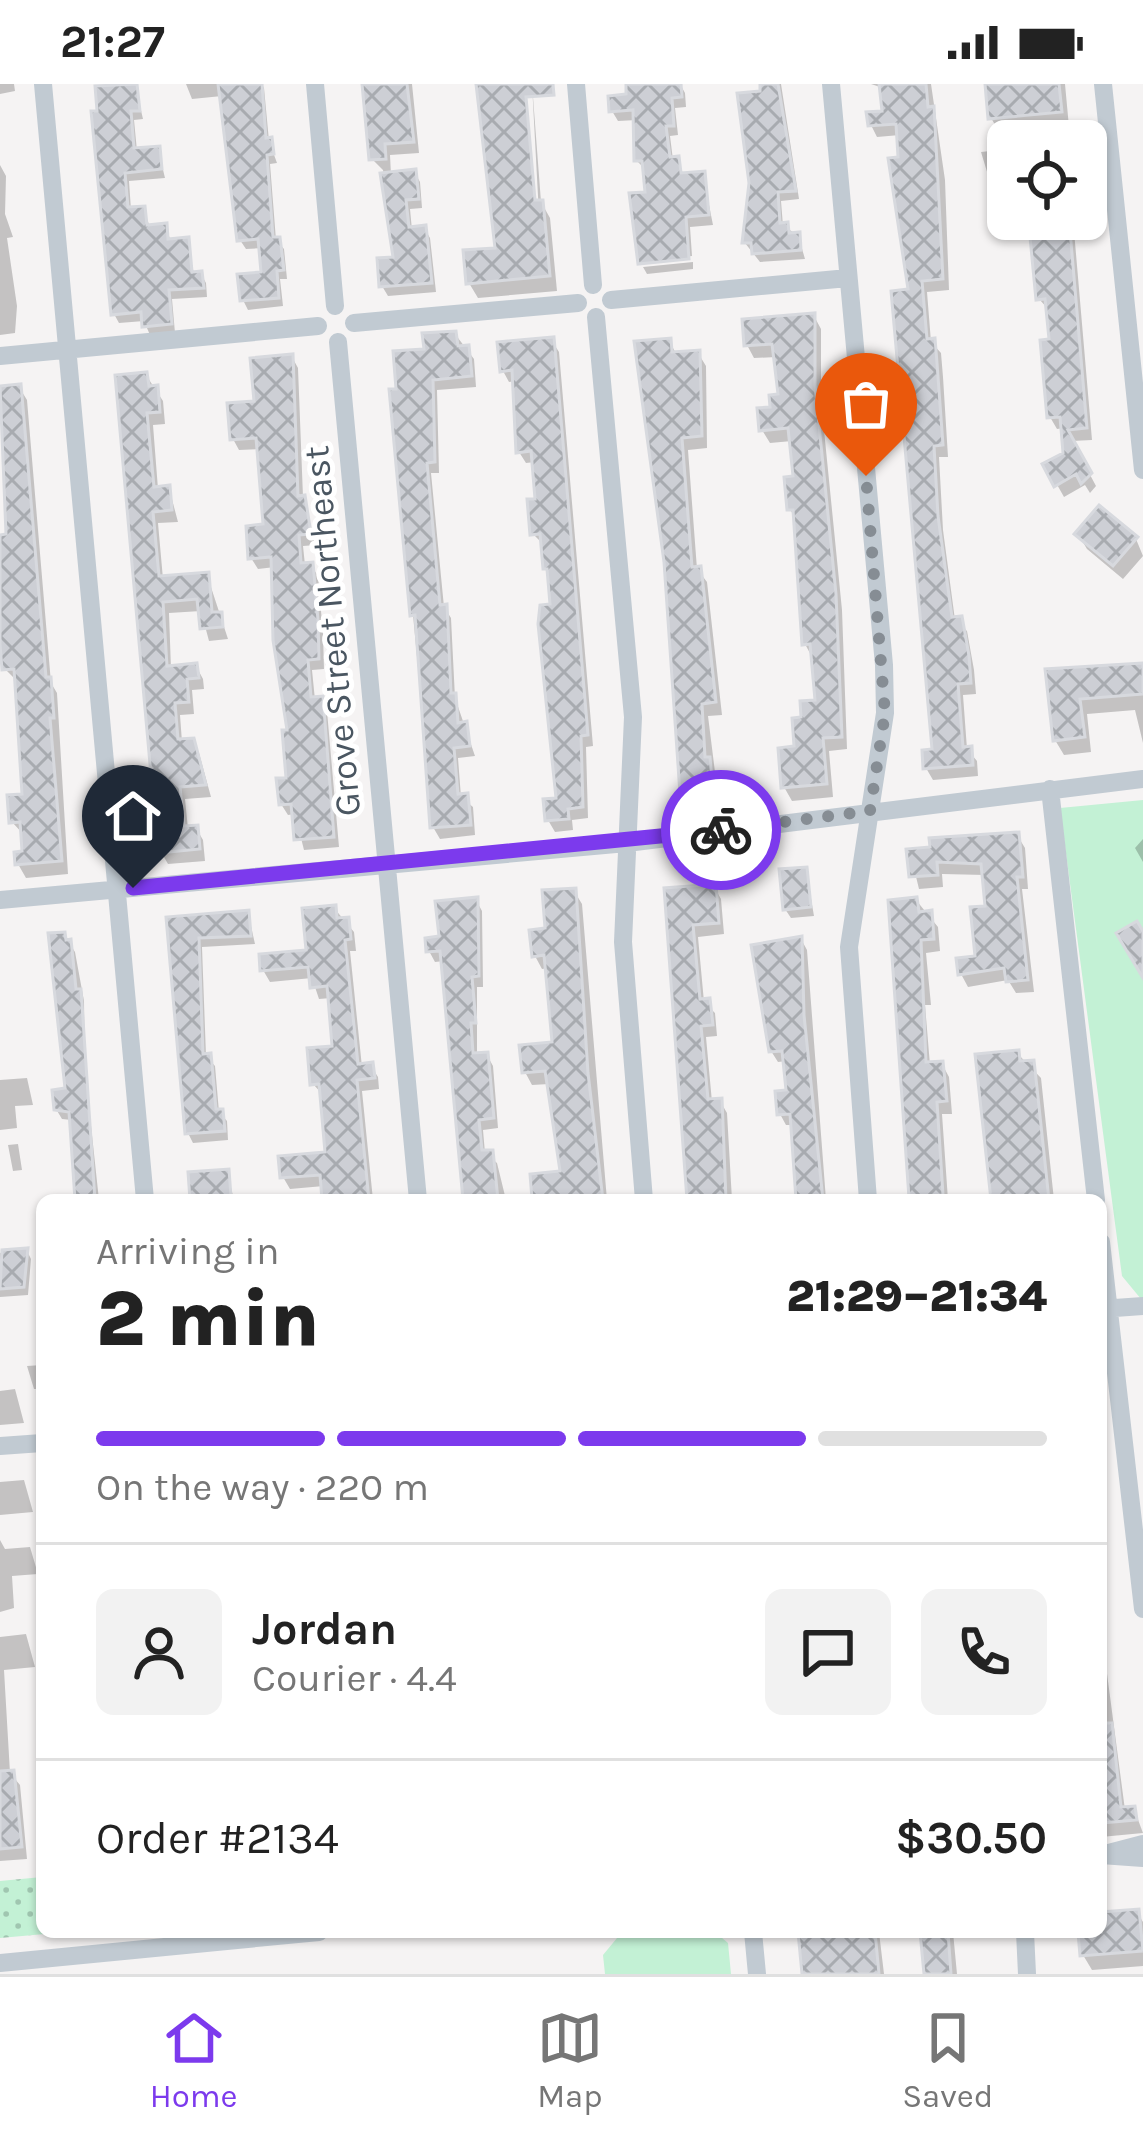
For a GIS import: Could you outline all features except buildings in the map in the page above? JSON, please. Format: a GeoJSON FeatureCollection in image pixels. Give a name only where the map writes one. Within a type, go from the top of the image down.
{"type":"FeatureCollection","features":[{"type":"Feature","properties":{"kind":"street"},"geometry":{"type":"LineString","coordinates":[[43,84],[144,1194]]}},
{"type":"Feature","properties":{"kind":"street"},"geometry":{"type":"LineString","coordinates":[[315,84],[335,306]]}},
{"type":"Feature","properties":{"kind":"street"},"geometry":{"type":"LineString","coordinates":[[576,84],[593,285]]}},
{"type":"Feature","properties":{"kind":"street"},"geometry":{"type":"LineString","coordinates":[[831,84],[884,664],[885,713],[849,947],[868,1194]]}},
{"type":"Feature","properties":{"kind":"street"},"geometry":{"type":"LineString","coordinates":[[1103,84],[1143,470]]}},
{"type":"Feature","properties":{"kind":"street"},"geometry":{"type":"LineString","coordinates":[[1120,250],[1143,248]]}},
{"type":"Feature","properties":{"kind":"street"},"geometry":{"type":"LineString","coordinates":[[611,300],[848,278]]}},
{"type":"Feature","properties":{"kind":"street"},"geometry":{"type":"LineString","coordinates":[[593,285],[607,290],[611,300],[605,313],[596,317],[586,315],[578,303],[584,289],[593,285]]}},
{"type":"Feature","properties":{"kind":"street"},"geometry":{"type":"LineString","coordinates":[[355,323],[578,303]]}},
{"type":"Feature","properties":{"kind":"street"},"geometry":{"type":"LineString","coordinates":[[335,306],[350,313],[355,323]]}},
{"type":"Feature","properties":{"kind":"street"},"geometry":{"type":"LineString","coordinates":[[335,306],[321,315],[318,326],[327,340],[348,338],[355,323]]}},
{"type":"Feature","properties":{"kind":"street"},"geometry":{"type":"LineString","coordinates":[[596,317],[633,717],[626,1004],[643,1194]]}},
{"type":"Feature","properties":{"kind":"street"},"geometry":{"type":"LineString","coordinates":[[0,356],[318,326]]}},
{"type":"Feature","properties":{"kind":"street","name":"Grove Street Northeast"},"geometry":{"type":"LineString","coordinates":[[338,342],[417,1194]]}},
{"type":"Feature","properties":{"kind":"street"},"geometry":{"type":"LineString","coordinates":[[0,900],[627,843],[1143,779]]}},
{"type":"Feature","properties":{"kind":"street"},"geometry":{"type":"LineString","coordinates":[[1050,789],[1095,1194]]}},
{"type":"Feature","properties":{"kind":"street"},"geometry":{"type":"LineString","coordinates":[[1107,1308],[1143,1306]]}},
{"type":"Feature","properties":{"kind":"street"},"geometry":{"type":"LineString","coordinates":[[1107,1324],[1143,1609]]}},
{"type":"Feature","properties":{"kind":"street"},"geometry":{"type":"LineString","coordinates":[[0,1446],[36,1443]]}},
{"type":"Feature","properties":{"kind":"street"},"geometry":{"type":"LineString","coordinates":[[1107,1853],[1143,1844]]}},
{"type":"Feature","properties":{"kind":"street"},"geometry":{"type":"LineString","coordinates":[[1107,1855],[1143,1858]]}},
{"type":"Feature","properties":{"kind":"street"},"geometry":{"type":"LineString","coordinates":[[0,1963],[202,1938]]}},
{"type":"Feature","properties":{"kind":"street"},"geometry":{"type":"LineString","coordinates":[[754,1938],[757,1974]]}},
{"type":"Feature","properties":{"kind":"street"},"geometry":{"type":"LineString","coordinates":[[1024,1938],[1027,1974]]}},
{"type":"Feature","properties":{"kind":"green space"},"geometry":{"type":"Polygon","coordinates":[[[1143,800],[1141,1299],[1122,1276],[1060,808],[1143,800]]]}},
{"type":"Feature","properties":{"kind":"green space"},"geometry":{"type":"Polygon","coordinates":[[[36,1878],[36,1935],[0,1938],[0,1881],[36,1878]]]}},
{"type":"Feature","properties":{"kind":"green space"},"geometry":{"type":"Polygon","coordinates":[[[617,1938],[722,1938],[728,1943],[731,1974],[605,1974],[603,1955],[617,1938]]]}},
{"type":"Feature","properties":{"kind":"way so far"},"geometry":{"type":"LineString","coordinates":[[721,830],[870,811],[885,713],[866,476]]}},
{"type":"Feature","properties":{"kind":"route"},"geometry":{"type":"LineString","coordinates":[[133,888],[721,830]]}}]}
